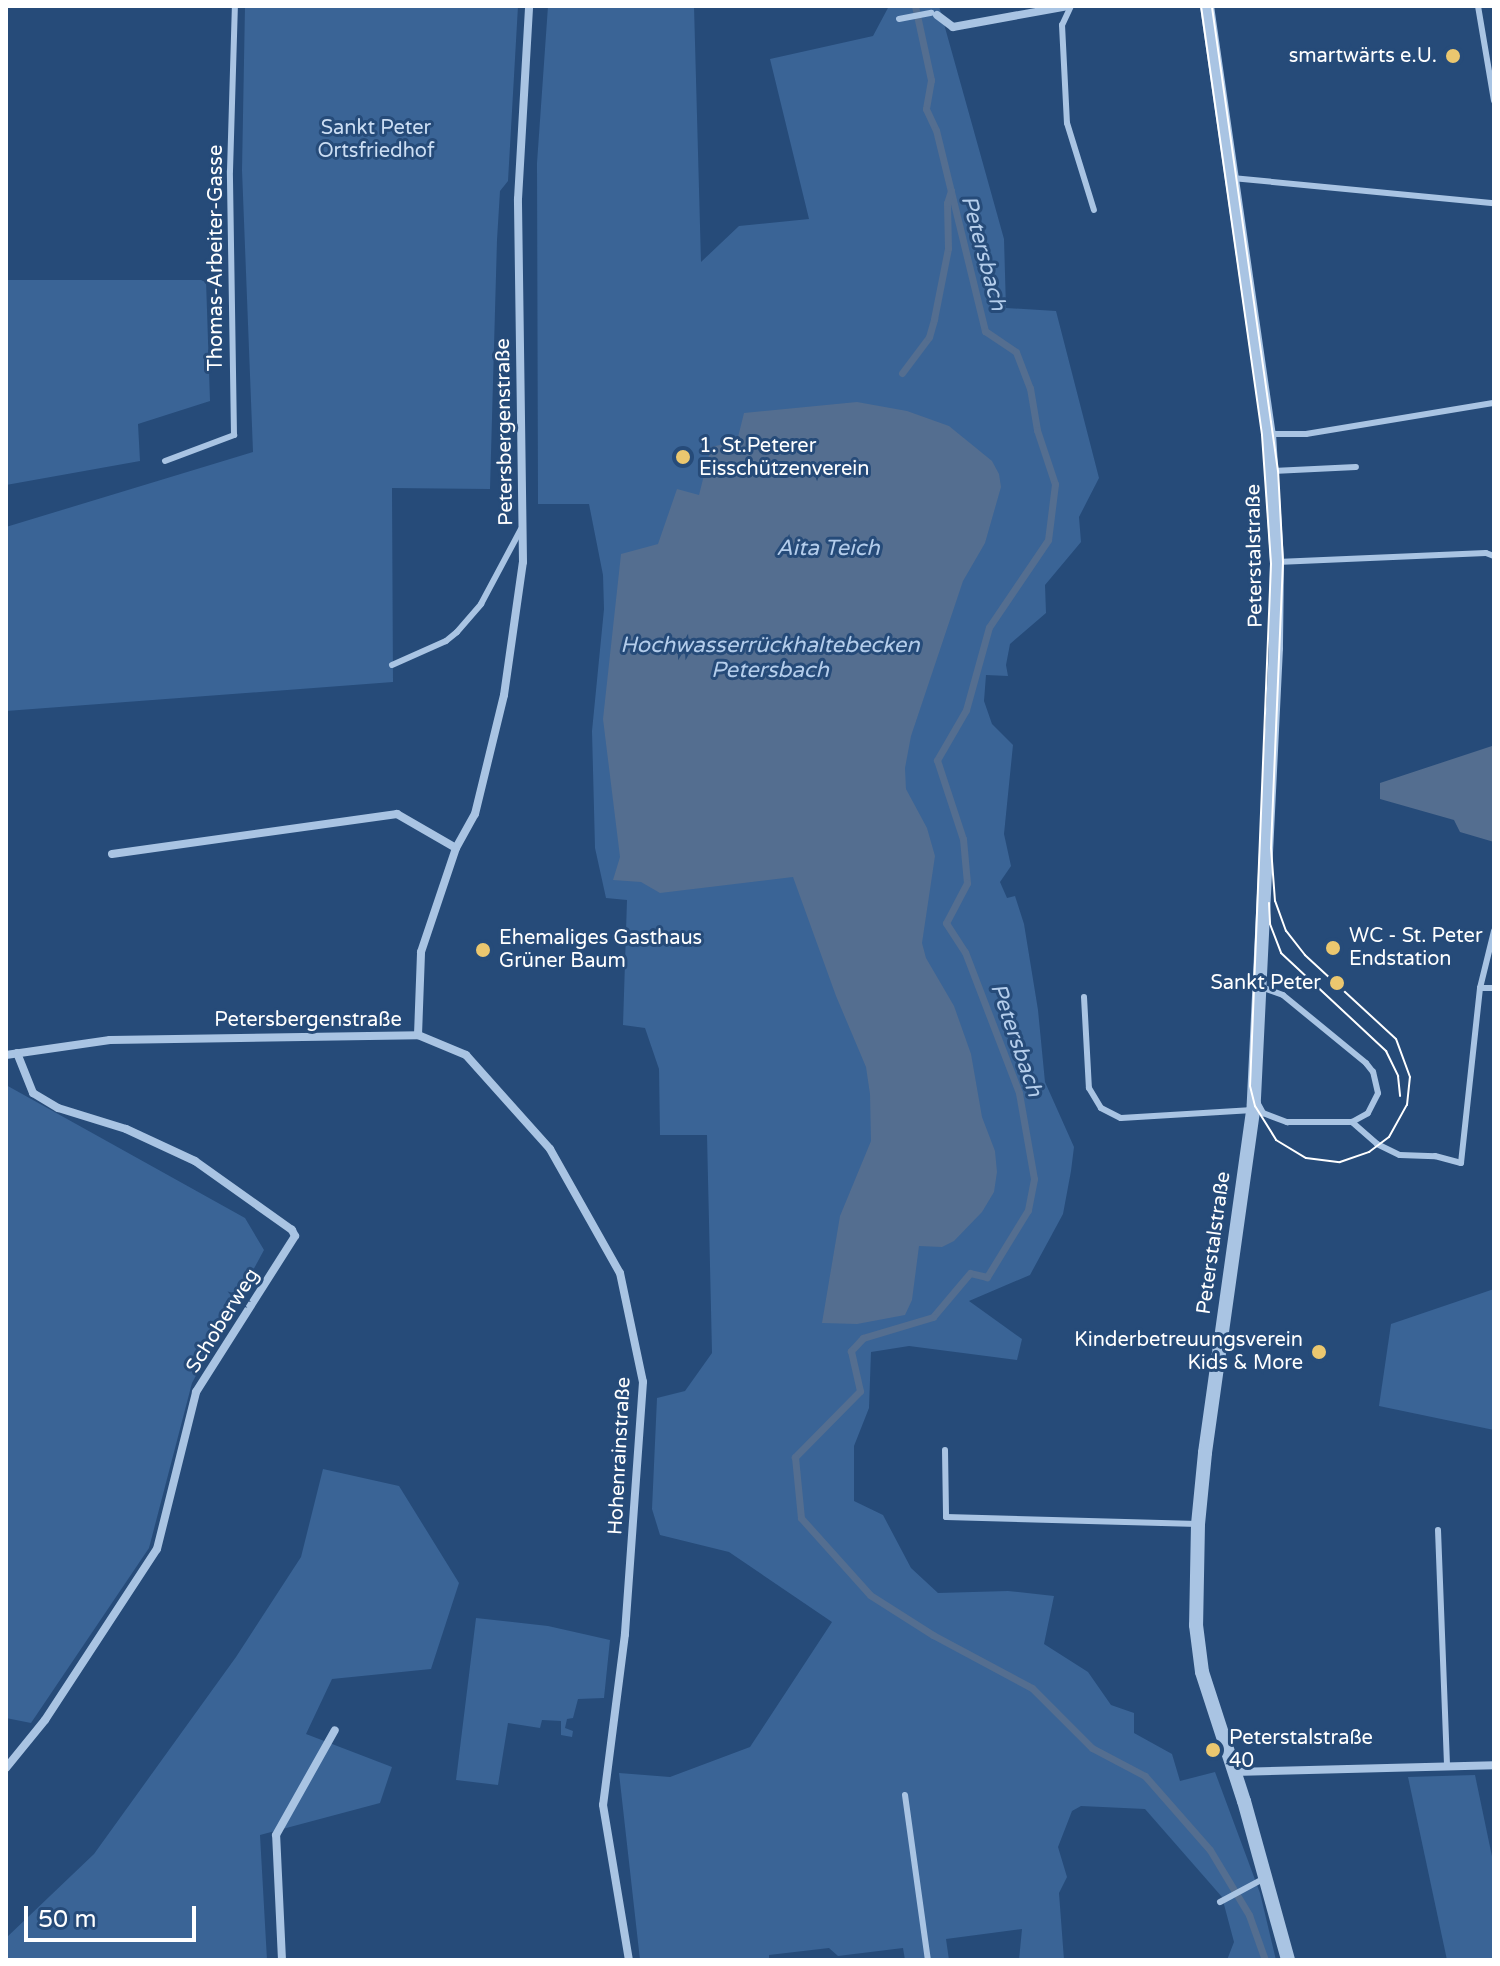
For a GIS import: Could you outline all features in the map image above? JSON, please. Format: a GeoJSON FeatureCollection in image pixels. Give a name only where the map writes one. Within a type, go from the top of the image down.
{"type":"FeatureCollection","features":[{"type":"Feature","properties":{"kind":"street","name":"Petersbergenstraße"},"geometry":{"type":"LineString","coordinates":[[6,1055],[110,1040],[418,1035],[421,952],[456,848],[475,814],[504,695],[523,562],[518,199],[529,6]]}},
{"type":"Feature","properties":{"kind":"street"},"geometry":{"type":"LineString","coordinates":[[934,14],[953,27],[1069,6]]}},
{"type":"Feature","properties":{"kind":"street","name":"Peterstalstraße"},"geometry":{"type":"LineString","coordinates":[[1207,6],[1269,434],[1277,562],[1256,1079],[1198,1524],[1196,1625],[1202,1672],[1288,1960]]}},
{"type":"Feature","properties":{"kind":"street"},"geometry":{"type":"LineString","coordinates":[[112,854],[397,814],[456,848]]}},
{"type":"Feature","properties":{"kind":"street","name":"Hohenrainstraße"},"geometry":{"type":"LineString","coordinates":[[418,1035],[466,1055],[550,1149],[620,1273],[643,1382],[625,1634],[603,1805],[629,1960]]}},
{"type":"Feature","properties":{"kind":"street","name":"Schoberweg"},"geometry":{"type":"LineString","coordinates":[[6,1768],[45,1720],[157,1549],[196,1392],[295,1236],[270,1213],[195,1161],[126,1129],[58,1108],[33,1093],[17,1053]]}},
{"type":"Feature","properties":{"kind":"street"},"geometry":{"type":"LineString","coordinates":[[282,1960],[276,1835],[335,1730]]}},
{"type":"Feature","properties":{"kind":"street"},"geometry":{"type":"LineString","coordinates":[[1234,1772],[1494,1765]]}},
{"type":"Feature","properties":{"kind":"lane","name":"Thomas-Arbeiter-Gasse"},"geometry":{"type":"LineString","coordinates":[[165,461],[234,435],[230,171],[235,6]]}},
{"type":"Feature","properties":{"kind":"lane"},"geometry":{"type":"LineString","coordinates":[[1069,6],[1062,25],[1067,123],[1094,210]]}},
{"type":"Feature","properties":{"kind":"lane"},"geometry":{"type":"LineString","coordinates":[[1478,6],[1494,101]]}},
{"type":"Feature","properties":{"kind":"lane"},"geometry":{"type":"LineString","coordinates":[[899,19],[934,14]]}},
{"type":"Feature","properties":{"kind":"lane"},"geometry":{"type":"LineString","coordinates":[[1232,178],[1494,203]]}},
{"type":"Feature","properties":{"kind":"lane"},"geometry":{"type":"LineString","coordinates":[[1269,434],[1306,434],[1494,403]]}},
{"type":"Feature","properties":{"kind":"lane"},"geometry":{"type":"LineString","coordinates":[[1273,471],[1356,467]]}},
{"type":"Feature","properties":{"kind":"lane"},"geometry":{"type":"LineString","coordinates":[[392,665],[446,641],[457,632],[481,604],[522,526]]}},
{"type":"Feature","properties":{"kind":"lane"},"geometry":{"type":"LineString","coordinates":[[1277,562],[1486,553],[1494,556]]}},
{"type":"Feature","properties":{"kind":"lane"},"geometry":{"type":"LineString","coordinates":[[1352,1122],[1377,1144],[1400,1155],[1435,1156],[1461,1163],[1480,988],[1494,931]]}},
{"type":"Feature","properties":{"kind":"lane"},"geometry":{"type":"LineString","coordinates":[[1256,1079],[1257,1103],[1263,1113],[1287,1122],[1352,1122],[1368,1113],[1378,1093],[1373,1072],[1283,995],[1261,987]]}},
{"type":"Feature","properties":{"kind":"lane"},"geometry":{"type":"LineString","coordinates":[[1480,988],[1494,988]]}},
{"type":"Feature","properties":{"kind":"lane"},"geometry":{"type":"LineString","coordinates":[[1084,997],[1089,1088],[1101,1108],[1121,1118],[1253,1110]]}},
{"type":"Feature","properties":{"kind":"lane"},"geometry":{"type":"LineString","coordinates":[[945,1450],[946,1517],[1198,1524]]}},
{"type":"Feature","properties":{"kind":"lane"},"geometry":{"type":"LineString","coordinates":[[1438,1530],[1447,1766]]}},
{"type":"Feature","properties":{"kind":"lane"},"geometry":{"type":"LineString","coordinates":[[905,1795],[928,1960]]}},
{"type":"Feature","properties":{"kind":"lane"},"geometry":{"type":"LineString","coordinates":[[1220,1902],[1265,1878]]}},
{"type":"Feature","properties":{"kind":"green space","name":"Sankt Peter Ortsfriedhof"},"geometry":{"type":"Polygon","coordinates":[[[245,6],[518,6],[508,181],[500,191],[497,240],[490,489],[392,488],[393,682],[6,711],[6,527],[253,452],[242,170],[245,6]]]}},
{"type":"Feature","properties":{"kind":"green space"},"geometry":{"type":"Polygon","coordinates":[[[548,6],[694,6],[701,262],[739,226],[809,219],[770,59],[873,36],[889,6],[939,6],[1004,239],[1006,308],[1056,311],[1099,478],[1079,517],[1081,542],[1045,585],[1046,613],[1010,644],[1006,665],[1008,676],[986,675],[984,701],[992,724],[1013,745],[1004,834],[1011,866],[1000,882],[1007,898],[1015,896],[1024,924],[1038,1010],[1045,1082],[1074,1147],[1071,1171],[1063,1214],[1030,1275],[969,1301],[1022,1339],[1017,1360],[909,1346],[871,1352],[869,1408],[854,1446],[854,1501],[883,1515],[911,1568],[938,1593],[1008,1591],[1054,1596],[1044,1644],[1088,1672],[1111,1705],[1134,1713],[1134,1733],[1172,1754],[1180,1781],[1215,1772],[1260,1893],[1276,1960],[1227,1960],[1234,1942],[1222,1897],[1145,1809],[1081,1806],[1072,1811],[1058,1847],[1067,1877],[1059,1893],[1064,1960],[1019,1960],[1022,1929],[946,1939],[949,1960],[905,1960],[903,1948],[838,1956],[829,1948],[769,1955],[769,1960],[640,1960],[619,1773],[670,1777],[750,1747],[832,1622],[729,1552],[660,1535],[652,1509],[657,1398],[685,1391],[712,1353],[707,1135],[660,1135],[659,1069],[645,1028],[623,1025],[627,900],[606,898],[595,848],[592,731],[604,609],[603,575],[589,504],[538,504],[537,163],[548,6]]]}},
{"type":"Feature","properties":{"kind":"green space"},"geometry":{"type":"Polygon","coordinates":[[[6,280],[206,280],[210,401],[138,424],[140,461],[6,485],[6,280]]]}},
{"type":"Feature","properties":{"kind":"green space"},"geometry":{"type":"Polygon","coordinates":[[[6,1085],[245,1218],[264,1250],[192,1383],[149,1548],[31,1723],[6,1718],[6,1085]]]}},
{"type":"Feature","properties":{"kind":"green space"},"geometry":{"type":"Polygon","coordinates":[[[1494,1289],[1494,1430],[1379,1406],[1391,1324],[1494,1289]]]}},
{"type":"Feature","properties":{"kind":"green space"},"geometry":{"type":"Polygon","coordinates":[[[323,1469],[399,1486],[459,1583],[431,1669],[332,1679],[306,1734],[392,1767],[380,1803],[260,1835],[267,1960],[6,1960],[6,1938],[94,1854],[236,1657],[301,1557],[323,1469]]]}},
{"type":"Feature","properties":{"kind":"green space"},"geometry":{"type":"Polygon","coordinates":[[[476,1618],[548,1626],[610,1640],[604,1698],[578,1699],[573,1718],[567,1719],[565,1728],[573,1731],[572,1737],[561,1735],[561,1721],[542,1720],[540,1728],[508,1723],[498,1785],[456,1780],[476,1618]]]}},
{"type":"Feature","properties":{"kind":"green space"},"geometry":{"type":"Polygon","coordinates":[[[1475,1775],[1494,1866],[1494,1960],[1447,1960],[1408,1777],[1475,1775]]]}},
{"type":"Feature","properties":{"kind":"water","name":"Hochwasserrückhaltebecken Petersbach"},"geometry":{"type":"Polygon","coordinates":[[[857,402],[907,411],[949,426],[992,461],[1001,487],[985,543],[963,581],[911,736],[905,768],[906,789],[927,828],[935,856],[922,943],[926,958],[954,1006],[971,1054],[982,1117],[995,1151],[997,1172],[994,1192],[982,1212],[954,1241],[942,1247],[919,1246],[912,1300],[905,1315],[857,1324],[822,1323],[840,1216],[871,1141],[870,1094],[866,1067],[836,996],[793,877],[660,893],[641,882],[613,880],[620,857],[603,719],[621,554],[658,544],[677,489],[699,495],[711,447],[737,441],[744,413],[857,402]]]}},
{"type":"Feature","properties":{"kind":"water"},"geometry":{"type":"Polygon","coordinates":[[[1492,746],[1494,842],[1460,832],[1454,820],[1380,799],[1380,783],[1492,746]]]}},
{"type":"Feature","properties":{"kind":"waterway","name":"Petersbach"},"geometry":{"type":"LineString","coordinates":[[915,6],[931,80],[926,109],[936,130],[985,331],[1016,352],[1030,388],[1037,430],[1055,484],[1048,540],[989,627],[966,710],[937,760],[963,839],[967,883],[946,923],[965,952],[1019,1093],[1034,1179],[1028,1210],[987,1277],[970,1273],[933,1317],[863,1338],[851,1351],[860,1391],[795,1457],[801,1518],[870,1595],[933,1635],[1032,1688],[1092,1748],[1145,1776],[1210,1850],[1249,1915],[1265,1960]]}},
{"type":"Feature","properties":{"kind":"waterway"},"geometry":{"type":"LineString","coordinates":[[902,373],[929,337],[934,319],[948,248],[947,203],[951,191]]}},
{"type":"Feature","properties":{"kind":"tram line"},"geometry":{"type":"LineString","coordinates":[[1201,6],[1262,435],[1271,564],[1250,1086],[1255,1106],[1276,1140],[1306,1158],[1340,1162],[1369,1152],[1389,1137],[1407,1105],[1410,1077],[1396,1039],[1305,955],[1286,931],[1275,901],[1271,848],[1283,562],[1278,471],[1212,6]]}},
{"type":"Feature","properties":{"kind":"tram line"},"geometry":{"type":"LineString","coordinates":[[1269,903],[1270,924],[1281,953],[1386,1051],[1398,1076],[1400,1096]]}},
{"type":"Feature","properties":{"kind":"place","name":"smartwärts e.U."},"geometry":{"type":"Point","coordinates":[1453,56]}},
{"type":"Feature","properties":{"kind":"place","name":"1. St.Peterer Eisschützenverein"},"geometry":{"type":"Point","coordinates":[683,457]}},
{"type":"Feature","properties":{"kind":"place","name":"WC - St. Peter Endstation"},"geometry":{"type":"Point","coordinates":[1333,948]}},
{"type":"Feature","properties":{"kind":"place","name":"Ehemaliges Gasthaus Grüner Baum"},"geometry":{"type":"Point","coordinates":[483,950]}},
{"type":"Feature","properties":{"kind":"place","name":"Sankt Peter"},"geometry":{"type":"Point","coordinates":[1337,983]}},
{"type":"Feature","properties":{"kind":"place","name":"Kinderbetreuungsverein Kids & More"},"geometry":{"type":"Point","coordinates":[1319,1352]}},
{"type":"Feature","properties":{"kind":"place","name":"Peterstalstraße 40"},"geometry":{"type":"Point","coordinates":[1213,1750]}},
{"type":"Feature","properties":{"kind":"water label","name":"Aita Teich"},"geometry":{"type":"Point","coordinates":[828,549]}}]}
